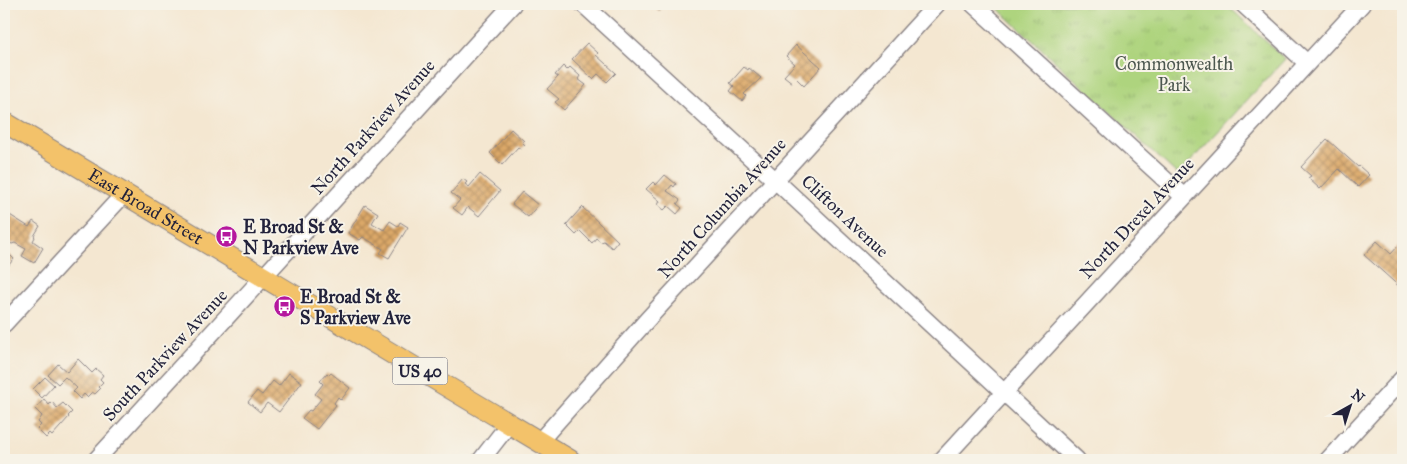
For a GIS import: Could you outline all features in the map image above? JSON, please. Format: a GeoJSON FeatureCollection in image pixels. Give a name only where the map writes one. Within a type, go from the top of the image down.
{"type":"FeatureCollection","features":[{"type":"Feature","properties":{"kind":"main road","name":"East Broad Street"},"geometry":{"type":"LineString","coordinates":[[4,122],[570,460]]}},
{"type":"Feature","properties":{"kind":"street","name":"North Parkview Avenue"},"geometry":{"type":"LineString","coordinates":[[264,277],[513,4]]}},
{"type":"Feature","properties":{"kind":"street","name":"Clifton Avenue"},"geometry":{"type":"LineString","coordinates":[[583,4],[776,180],[1077,460]]}},
{"type":"Feature","properties":{"kind":"street","name":"North Columbia Avenue"},"geometry":{"type":"LineString","coordinates":[[539,442],[653,313],[937,4]]}},
{"type":"Feature","properties":{"kind":"street"},"geometry":{"type":"LineString","coordinates":[[973,4],[1184,197]]}},
{"type":"Feature","properties":{"kind":"street"},"geometry":{"type":"LineString","coordinates":[[1243,4],[1307,63]]}},
{"type":"Feature","properties":{"kind":"street","name":"North Drexel Avenue"},"geometry":{"type":"LineString","coordinates":[[942,460],[1362,4]]}},
{"type":"Feature","properties":{"kind":"street"},"geometry":{"type":"LineString","coordinates":[[4,324],[124,194]]}},
{"type":"Feature","properties":{"kind":"street","name":"South Parkview Avenue"},"geometry":{"type":"LineString","coordinates":[[96,460],[264,277]]}},
{"type":"Feature","properties":{"kind":"street"},"geometry":{"type":"LineString","coordinates":[[1328,460],[1403,378]]}},
{"type":"Feature","properties":{"kind":"street"},"geometry":{"type":"LineString","coordinates":[[481,460],[509,424]]}},
{"type":"Feature","properties":{"kind":"green space","name":"Commonwealth Park"},"geometry":{"type":"Polygon","coordinates":[[[993,4],[1226,4],[1285,59],[1178,175],[993,4]]]}},
{"type":"Feature","properties":{"kind":"building"},"geometry":{"type":"Polygon","coordinates":[[[651,4],[666,4],[659,11],[651,4]]]}},
{"type":"Feature","properties":{"kind":"building"},"geometry":{"type":"Polygon","coordinates":[[[587,43],[598,53],[596,55],[616,73],[607,82],[598,74],[593,79],[572,59],[587,43]]]}},
{"type":"Feature","properties":{"kind":"building"},"geometry":{"type":"Polygon","coordinates":[[[796,45],[821,67],[804,86],[797,79],[793,83],[784,76],[795,64],[786,56],[796,45]]]}},
{"type":"Feature","properties":{"kind":"building"},"geometry":{"type":"Polygon","coordinates":[[[563,66],[567,70],[570,67],[580,76],[578,79],[586,85],[564,110],[555,102],[559,99],[547,89],[558,77],[555,75],[563,66]]]}},
{"type":"Feature","properties":{"kind":"building"},"geometry":{"type":"Polygon","coordinates":[[[744,67],[748,70],[749,68],[761,78],[744,94],[746,96],[742,101],[730,91],[734,86],[730,83],[744,67]]]}},
{"type":"Feature","properties":{"kind":"building"},"geometry":{"type":"Polygon","coordinates":[[[511,129],[524,141],[522,142],[525,145],[521,149],[518,147],[502,165],[490,153],[511,129]]]}},
{"type":"Feature","properties":{"kind":"building"},"geometry":{"type":"Polygon","coordinates":[[[1327,139],[1369,175],[1358,187],[1339,169],[1320,189],[1308,178],[1311,176],[1301,167],[1327,139]]]}},
{"type":"Feature","properties":{"kind":"building"},"geometry":{"type":"Polygon","coordinates":[[[480,174],[500,191],[479,216],[468,207],[462,215],[453,208],[460,200],[451,193],[463,179],[469,187],[480,174]]]}},
{"type":"Feature","properties":{"kind":"building"},"geometry":{"type":"Polygon","coordinates":[[[665,175],[676,184],[674,187],[672,185],[667,191],[680,200],[677,204],[682,208],[677,214],[668,206],[664,210],[658,205],[660,201],[646,189],[653,182],[656,185],[665,175]]]}},
{"type":"Feature","properties":{"kind":"building"},"geometry":{"type":"Polygon","coordinates":[[[522,192],[538,205],[528,217],[512,204],[522,192]]]}},
{"type":"Feature","properties":{"kind":"building"},"geometry":{"type":"Polygon","coordinates":[[[365,205],[378,213],[372,223],[384,230],[390,221],[398,226],[400,222],[408,227],[389,258],[380,253],[383,249],[363,237],[360,240],[348,233],[365,205]]]}},
{"type":"Feature","properties":{"kind":"building"},"geometry":{"type":"Polygon","coordinates":[[[582,207],[618,241],[612,248],[604,241],[601,242],[596,238],[592,243],[580,231],[576,235],[566,225],[582,207]]]}},
{"type":"Feature","properties":{"kind":"building"},"geometry":{"type":"Polygon","coordinates":[[[5,212],[29,227],[33,221],[40,226],[33,241],[43,248],[34,263],[22,256],[26,249],[15,243],[8,242],[4,235],[5,212]]]}},
{"type":"Feature","properties":{"kind":"building"},"geometry":{"type":"Polygon","coordinates":[[[1377,241],[1391,254],[1399,245],[1403,249],[1403,290],[1364,255],[1377,241]]]}},
{"type":"Feature","properties":{"kind":"building"},"geometry":{"type":"Polygon","coordinates":[[[4,249],[14,259],[6,268],[4,266],[4,249]]]}},
{"type":"Feature","properties":{"kind":"building"},"geometry":{"type":"Polygon","coordinates":[[[78,359],[92,373],[96,369],[103,375],[100,379],[103,382],[98,387],[100,389],[95,394],[92,392],[87,397],[84,394],[80,399],[73,392],[77,388],[65,377],[58,384],[48,375],[58,364],[67,372],[78,359]]]}},
{"type":"Feature","properties":{"kind":"building"},"geometry":{"type":"Polygon","coordinates":[[[289,373],[302,382],[279,412],[267,403],[260,412],[248,402],[257,391],[262,395],[273,381],[279,386],[289,373]]]}},
{"type":"Feature","properties":{"kind":"building"},"geometry":{"type":"Polygon","coordinates":[[[327,373],[329,375],[331,373],[350,388],[341,400],[338,397],[334,403],[336,405],[317,429],[302,418],[321,399],[315,394],[323,384],[320,381],[327,373]]]}},
{"type":"Feature","properties":{"kind":"building"},"geometry":{"type":"Polygon","coordinates":[[[45,377],[54,385],[42,398],[33,389],[45,377]]]}},
{"type":"Feature","properties":{"kind":"building"},"geometry":{"type":"Polygon","coordinates":[[[44,399],[49,405],[52,402],[57,408],[63,403],[72,412],[52,436],[50,434],[46,438],[37,429],[41,425],[38,422],[42,416],[35,409],[44,399]]]}},
{"type":"Feature","properties":{"kind":"place","name":"E Broad St & N Parkview Ave"},"geometry":{"type":"Point","coordinates":[227,237]}},
{"type":"Feature","properties":{"kind":"place","name":"E Broad St & S Parkview Ave"},"geometry":{"type":"Point","coordinates":[284,307]}}]}
